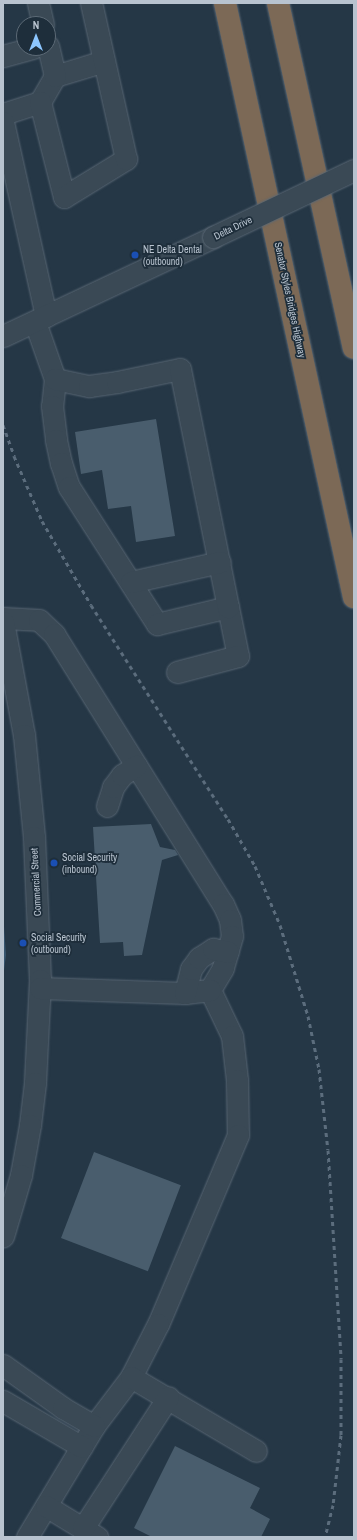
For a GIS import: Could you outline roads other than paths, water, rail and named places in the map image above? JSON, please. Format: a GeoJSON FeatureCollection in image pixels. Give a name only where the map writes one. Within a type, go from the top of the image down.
{"type":"FeatureCollection","features":[{"type":"Feature","properties":{"kind":"highway","name":"Senator Styles Bridges Highway"},"geometry":{"type":"LineString","coordinates":[[225,3],[354,597]]}},
{"type":"Feature","properties":{"kind":"highway"},"geometry":{"type":"LineString","coordinates":[[278,3],[354,348]]}},
{"type":"Feature","properties":{"kind":"street"},"geometry":{"type":"LineString","coordinates":[[38,3],[41,16]]}},
{"type":"Feature","properties":{"kind":"street"},"geometry":{"type":"LineString","coordinates":[[40,102],[64,197],[126,159],[90,3]]}},
{"type":"Feature","properties":{"kind":"street"},"geometry":{"type":"LineString","coordinates":[[3,56],[16,53]]}},
{"type":"Feature","properties":{"kind":"street"},"geometry":{"type":"LineString","coordinates":[[3,114],[40,102],[55,76],[50,56]]}},
{"type":"Feature","properties":{"kind":"street"},"geometry":{"type":"LineString","coordinates":[[55,76],[104,62]]}},
{"type":"Feature","properties":{"kind":"street"},"geometry":{"type":"LineString","coordinates":[[3,122],[40,319],[55,379],[52,406],[56,440],[60,463],[69,487],[157,624],[228,606]]}},
{"type":"Feature","properties":{"kind":"street","name":"Delta Drive"},"geometry":{"type":"LineString","coordinates":[[3,336],[354,170]]}},
{"type":"Feature","properties":{"kind":"street"},"geometry":{"type":"LineString","coordinates":[[55,379],[89,386],[124,381],[180,369],[238,656],[177,672]]}},
{"type":"Feature","properties":{"kind":"street"},"geometry":{"type":"LineString","coordinates":[[131,582],[220,562]]}},
{"type":"Feature","properties":{"kind":"street"},"geometry":{"type":"LineString","coordinates":[[3,618],[39,620],[54,634],[223,904],[230,920],[232,936],[223,968],[210,990]]}},
{"type":"Feature","properties":{"kind":"street","name":"Commercial Street"},"geometry":{"type":"LineString","coordinates":[[3,622],[22,727],[34,837],[40,988],[35,1083],[30,1125],[21,1175],[3,1236]]}},
{"type":"Feature","properties":{"kind":"street"},"geometry":{"type":"LineString","coordinates":[[106,806],[112,787],[122,775],[136,766]]}},
{"type":"Feature","properties":{"kind":"street"},"geometry":{"type":"LineString","coordinates":[[185,993],[191,969],[199,958],[213,949],[228,952]]}},
{"type":"Feature","properties":{"kind":"street"},"geometry":{"type":"LineString","coordinates":[[40,988],[185,993],[210,990]]}},
{"type":"Feature","properties":{"kind":"street"},"geometry":{"type":"LineString","coordinates":[[27,1537],[94,1426],[131,1377],[158,1324],[238,1135],[237,1080],[232,1036],[210,990]]}},
{"type":"Feature","properties":{"kind":"street"},"geometry":{"type":"LineString","coordinates":[[3,1365],[63,1408],[94,1426]]}},
{"type":"Feature","properties":{"kind":"street"},"geometry":{"type":"LineString","coordinates":[[131,1377],[168,1397],[256,1451]]}},
{"type":"Feature","properties":{"kind":"street"},"geometry":{"type":"LineString","coordinates":[[46,1506],[90,1533],[168,1397]]}},
{"type":"Feature","properties":{"kind":"street"},"geometry":{"type":"LineString","coordinates":[[3,1401],[82,1447]]}},
{"type":"Feature","properties":{"kind":"water"},"geometry":{"type":"Polygon","coordinates":[[[3,912],[6,955],[3,978],[3,912]]]}},
{"type":"Feature","properties":{"kind":"railway"},"geometry":{"type":"LineString","coordinates":[[3,425],[14,456],[42,521],[91,605],[228,819],[255,866],[280,925],[308,1016],[319,1069],[328,1150],[341,1359],[341,1435],[333,1505],[325,1537]]}},
{"type":"Feature","properties":{"kind":"place","name":"NE Delta Dental (outbound)"},"geometry":{"type":"Point","coordinates":[135,255]}},
{"type":"Feature","properties":{"kind":"place","name":"Social Security (inbound)"},"geometry":{"type":"Point","coordinates":[54,863]}},
{"type":"Feature","properties":{"kind":"place","name":"Social Security (outbound)"},"geometry":{"type":"Point","coordinates":[23,943]}}]}
